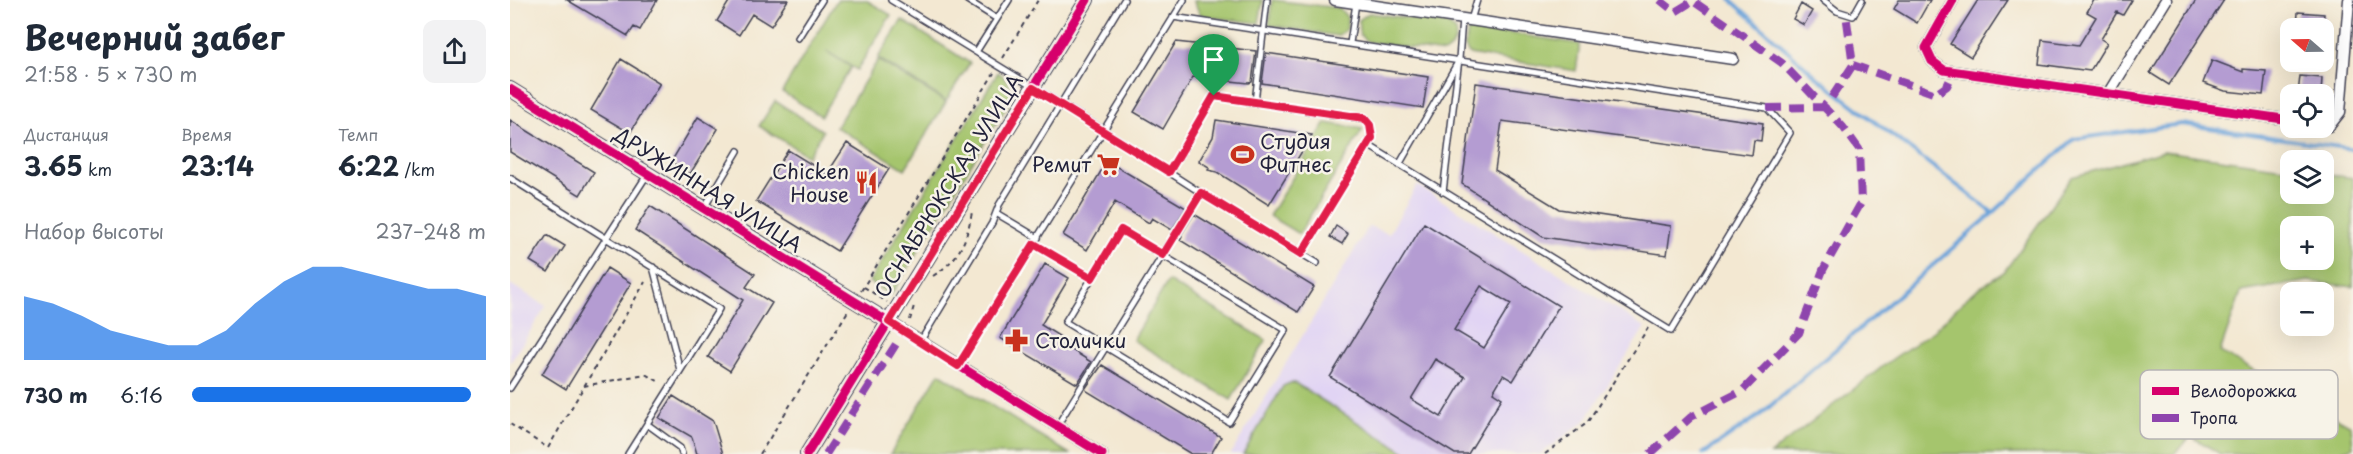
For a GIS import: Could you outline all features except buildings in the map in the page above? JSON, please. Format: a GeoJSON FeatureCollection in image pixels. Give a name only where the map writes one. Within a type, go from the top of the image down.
{"type":"FeatureCollection","features":[{"type":"Feature","properties":{"kind":"street","name":"ОСНАБРЮКСКАЯ УЛИЦА"},"geometry":{"type":"LineString","coordinates":[[807,454],[1087,0]]}},
{"type":"Feature","properties":{"kind":"street"},"geometry":{"type":"LineString","coordinates":[[1335,0],[1733,59]]}},
{"type":"Feature","properties":{"kind":"street"},"geometry":{"type":"LineString","coordinates":[[1953,0],[1930,37],[1926,48],[1932,61],[1944,70],[2280,119]]}},
{"type":"Feature","properties":{"kind":"street"},"geometry":{"type":"LineString","coordinates":[[2108,94],[2166,0]]}},
{"type":"Feature","properties":{"kind":"street"},"geometry":{"type":"LineString","coordinates":[[2334,118],[2340,112],[2349,0]]}},
{"type":"Feature","properties":{"kind":"street","name":"ДРУЖИННАЯ УЛИЦА"},"geometry":{"type":"LineString","coordinates":[[510,89],[889,322]]}},
{"type":"Feature","properties":{"kind":"street"},"geometry":{"type":"LineString","coordinates":[[889,322],[1102,454]]}},
{"type":"Feature","properties":{"kind":"lane"},"geometry":{"type":"LineString","coordinates":[[798,38],[822,0]]}},
{"type":"Feature","properties":{"kind":"lane"},"geometry":{"type":"LineString","coordinates":[[891,0],[1317,263]]}},
{"type":"Feature","properties":{"kind":"lane"},"geometry":{"type":"LineString","coordinates":[[902,7],[906,0]]}},
{"type":"Feature","properties":{"kind":"lane"},"geometry":{"type":"LineString","coordinates":[[967,0],[997,19]]}},
{"type":"Feature","properties":{"kind":"lane"},"geometry":{"type":"LineString","coordinates":[[976,52],[1009,0]]}},
{"type":"Feature","properties":{"kind":"lane"},"geometry":{"type":"LineString","coordinates":[[920,342],[1124,0]]}},
{"type":"Feature","properties":{"kind":"lane"},"geometry":{"type":"LineString","coordinates":[[958,366],[1184,0]]}},
{"type":"Feature","properties":{"kind":"lane"},"geometry":{"type":"LineString","coordinates":[[1255,102],[1267,0]]}},
{"type":"Feature","properties":{"kind":"lane"},"geometry":{"type":"LineString","coordinates":[[1443,192],[1466,19],[1477,0]]}},
{"type":"Feature","properties":{"kind":"lane"},"geometry":{"type":"LineString","coordinates":[[1823,0],[1837,11],[1852,16],[1862,0]]}},
{"type":"Feature","properties":{"kind":"lane"},"geometry":{"type":"LineString","coordinates":[[1350,43],[1352,2]]}},
{"type":"Feature","properties":{"kind":"lane"},"geometry":{"type":"LineString","coordinates":[[1173,17],[1767,108],[1790,133],[1671,331],[1368,146]]}},
{"type":"Feature","properties":{"kind":"lane"},"geometry":{"type":"LineString","coordinates":[[1399,165],[1459,59]]}},
{"type":"Feature","properties":{"kind":"lane"},"geometry":{"type":"LineString","coordinates":[[1169,172],[1214,96],[1364,118],[1372,132],[1368,146],[1301,254]]}},
{"type":"Feature","properties":{"kind":"lane"},"geometry":{"type":"LineString","coordinates":[[703,209],[738,151]]}},
{"type":"Feature","properties":{"kind":"lane"},"geometry":{"type":"LineString","coordinates":[[510,388],[647,174]]}},
{"type":"Feature","properties":{"kind":"lane"},"geometry":{"type":"LineString","coordinates":[[510,178],[719,309],[628,454]]}},
{"type":"Feature","properties":{"kind":"lane"},"geometry":{"type":"LineString","coordinates":[[1057,426],[1201,193]]}},
{"type":"Feature","properties":{"kind":"lane"},"geometry":{"type":"LineString","coordinates":[[996,213],[1038,238]]}},
{"type":"Feature","properties":{"kind":"lane"},"geometry":{"type":"LineString","coordinates":[[1121,230],[1163,255],[1286,330],[1229,422],[1065,322],[1121,230]]}},
{"type":"Feature","properties":{"kind":"lane"},"geometry":{"type":"LineString","coordinates":[[1034,244],[1092,278]]}},
{"type":"Feature","properties":{"kind":"lane"},"geometry":{"type":"LineString","coordinates":[[653,267],[680,370]]}},
{"type":"Feature","properties":{"kind":"lane"},"geometry":{"type":"LineString","coordinates":[[647,424],[680,448],[682,454]]}},
{"type":"Feature","properties":{"kind":"path"},"geometry":{"type":"LineString","coordinates":[[760,454],[1038,0]]}},
{"type":"Feature","properties":{"kind":"path"},"geometry":{"type":"LineString","coordinates":[[510,424],[548,448],[645,282]]}},
{"type":"Feature","properties":{"kind":"path"},"geometry":{"type":"LineString","coordinates":[[1545,454],[1587,423],[1653,320]]}},
{"type":"Feature","properties":{"kind":"path"},"geometry":{"type":"LineString","coordinates":[[584,386],[645,374],[658,381]]}},
{"type":"Feature","properties":{"kind":"shaded area"},"geometry":{"type":"Polygon","coordinates":[[[1417,185],[1645,327],[1584,422],[1540,454],[1231,454],[1369,226],[1389,234],[1417,185]]]}},
{"type":"Feature","properties":{"kind":"shaded area"},"geometry":{"type":"Polygon","coordinates":[[[510,284],[546,306],[510,363],[510,284]]]}},
{"type":"Feature","properties":{"kind":"green space"},"geometry":{"type":"Polygon","coordinates":[[[837,0],[866,0],[891,15],[857,70],[826,51],[851,67],[821,116],[782,92],[837,0]]]}},
{"type":"Feature","properties":{"kind":"green space"},"geometry":{"type":"Polygon","coordinates":[[[1193,0],[1263,0],[1259,23],[1200,14],[1193,0]]]}},
{"type":"Feature","properties":{"kind":"green space"},"geometry":{"type":"Polygon","coordinates":[[[1272,0],[1339,8],[1347,17],[1347,29],[1337,36],[1269,25],[1272,0]]]}},
{"type":"Feature","properties":{"kind":"green space"},"geometry":{"type":"Polygon","coordinates":[[[1369,13],[1446,23],[1456,31],[1455,41],[1444,53],[1369,42],[1359,33],[1359,20],[1369,13]]]}},
{"type":"Feature","properties":{"kind":"green space"},"geometry":{"type":"Polygon","coordinates":[[[902,20],[970,63],[946,101],[878,58],[902,20]]]}},
{"type":"Feature","properties":{"kind":"green space"},"geometry":{"type":"Polygon","coordinates":[[[1477,28],[1580,44],[1576,71],[1469,54],[1465,47],[1468,31],[1477,28]]]}},
{"type":"Feature","properties":{"kind":"green space"},"geometry":{"type":"Polygon","coordinates":[[[878,60],[946,102],[905,169],[836,127],[878,60]]]}},
{"type":"Feature","properties":{"kind":"green space"},"geometry":{"type":"Polygon","coordinates":[[[998,72],[1009,85],[1011,93],[1009,103],[891,295],[869,282],[998,72]]]}},
{"type":"Feature","properties":{"kind":"green space"},"geometry":{"type":"Polygon","coordinates":[[[775,101],[823,131],[808,156],[759,126],[775,101]]]}},
{"type":"Feature","properties":{"kind":"green space"},"geometry":{"type":"Polygon","coordinates":[[[1326,123],[1363,129],[1299,234],[1269,216],[1326,123]]]}},
{"type":"Feature","properties":{"kind":"green space"},"geometry":{"type":"Polygon","coordinates":[[[2164,151],[2280,168],[2280,204],[2334,204],[2334,175],[2353,178],[2353,287],[2334,284],[2334,282],[2280,282],[2280,286],[2241,292],[2220,352],[2252,370],[2140,370],[2140,439],[2188,439],[2174,454],[1770,454],[1891,360],[1933,331],[1973,292],[2004,272],[2072,177],[2164,151]]]}},
{"type":"Feature","properties":{"kind":"green space"},"geometry":{"type":"Polygon","coordinates":[[[1168,281],[1266,340],[1231,400],[1133,340],[1168,281]]]}},
{"type":"Feature","properties":{"kind":"green space"},"geometry":{"type":"Polygon","coordinates":[[[939,373],[1070,454],[890,454],[939,373]]]}},
{"type":"Feature","properties":{"kind":"green space"},"geometry":{"type":"Polygon","coordinates":[[[1295,383],[1408,454],[1243,454],[1283,386],[1295,383]]]}},
{"type":"Feature","properties":{"kind":"green space"},"geometry":{"type":"Polygon","coordinates":[[[2338,419],[2351,426],[2353,447],[2333,454],[2220,454],[2196,439],[2338,439],[2338,419]]]}},
{"type":"Feature","properties":{"kind":"waterway"},"geometry":{"type":"LineString","coordinates":[[1731,0],[1818,78],[1993,213]]}},
{"type":"Feature","properties":{"kind":"waterway"},"geometry":{"type":"LineString","coordinates":[[1703,454],[1760,415],[1993,213],[2074,139],[2182,124],[2353,149]]}},
{"type":"Feature","properties":{"kind":"marked path"},"geometry":{"type":"LineString","coordinates":[[1650,454],[1691,417],[1742,391],[1799,333],[1823,270],[1861,203],[1859,149],[1843,127],[1782,63],[1693,1],[1675,12],[1660,0]]}},
{"type":"Feature","properties":{"kind":"marked path"},"geometry":{"type":"LineString","coordinates":[[1767,108],[1823,107],[1830,100],[1853,65],[1846,14]]}},
{"type":"Feature","properties":{"kind":"marked path"},"geometry":{"type":"LineString","coordinates":[[1853,65],[1936,94],[1947,86],[1954,71]]}},
{"type":"Feature","properties":{"kind":"marked path"},"geometry":{"type":"LineString","coordinates":[[826,454],[898,341]]}},
{"type":"Feature","properties":{"kind":"cycle path"},"geometry":{"type":"LineString","coordinates":[[807,454],[1087,0]]}},
{"type":"Feature","properties":{"kind":"cycle path"},"geometry":{"type":"LineString","coordinates":[[1953,0],[1926,48],[1932,61],[1944,70],[2280,119]]}},
{"type":"Feature","properties":{"kind":"cycle path"},"geometry":{"type":"LineString","coordinates":[[510,89],[1102,454]]}},
{"type":"Feature","properties":{"kind":"place","name":"Студия Фитнес"},"geometry":{"type":"Point","coordinates":[1242,154]}},
{"type":"Feature","properties":{"kind":"place","name":"Ремит"},"geometry":{"type":"Point","coordinates":[1109,165]}},
{"type":"Feature","properties":{"kind":"place","name":"Chicken House"},"geometry":{"type":"Point","coordinates":[867,183]}},
{"type":"Feature","properties":{"kind":"place","name":"Столички"},"geometry":{"type":"Point","coordinates":[1017,341]}},
{"type":"Feature","properties":{"kind":"route"},"geometry":{"type":"LineString","coordinates":[[1033,88],[1169,172],[1214,96],[1364,118],[1370,125],[1372,138],[1368,146],[1301,254],[1201,193],[1163,255],[1121,230],[1092,278],[1034,244],[958,366],[889,322],[1033,88]]}}]}
